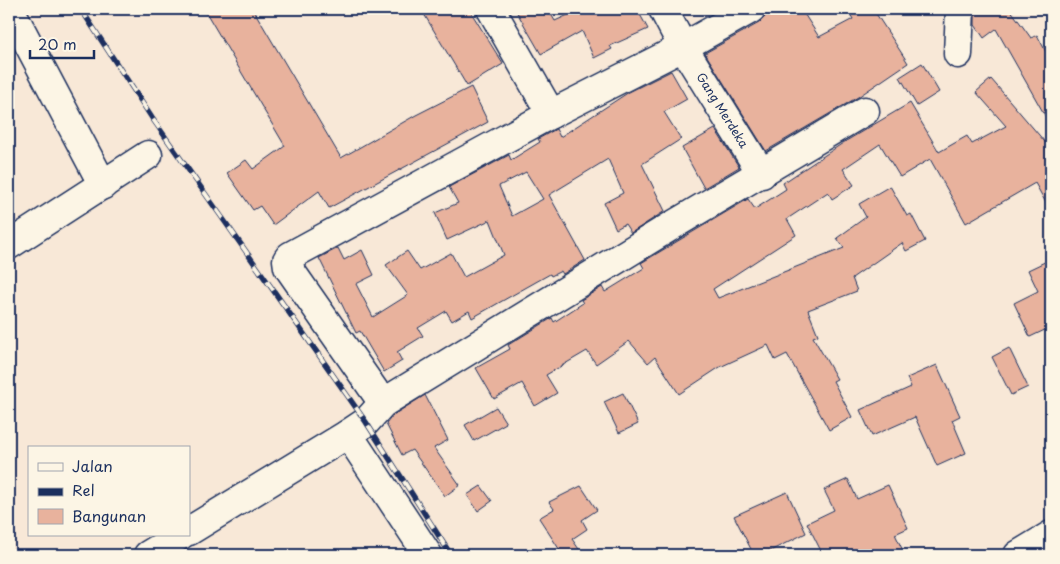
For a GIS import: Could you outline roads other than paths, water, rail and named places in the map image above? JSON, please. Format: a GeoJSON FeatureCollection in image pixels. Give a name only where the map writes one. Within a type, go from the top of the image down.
{"type":"FeatureCollection","features":[{"type":"Feature","properties":{"kind":"street"},"geometry":{"type":"LineString","coordinates":[[10,9],[103,184]]}},
{"type":"Feature","properties":{"kind":"street"},"geometry":{"type":"LineString","coordinates":[[491,9],[551,114]]}},
{"type":"Feature","properties":{"kind":"street","name":"Gang Merdeka"},"geometry":{"type":"LineString","coordinates":[[663,9],[683,47],[762,174]]}},
{"type":"Feature","properties":{"kind":"street"},"geometry":{"type":"LineString","coordinates":[[383,403],[288,267],[287,260],[290,256],[551,114],[683,47],[750,9]]}},
{"type":"Feature","properties":{"kind":"street"},"geometry":{"type":"LineString","coordinates":[[958,54],[960,9]]}},
{"type":"Feature","properties":{"kind":"street"},"geometry":{"type":"LineString","coordinates":[[190,529],[348,434],[366,422],[383,403],[673,225],[762,174],[865,111]]}},
{"type":"Feature","properties":{"kind":"street"},"geometry":{"type":"LineString","coordinates":[[9,245],[148,155]]}},
{"type":"Feature","properties":{"kind":"street"},"geometry":{"type":"LineString","coordinates":[[348,434],[428,555]]}},
{"type":"Feature","properties":{"kind":"street"},"geometry":{"type":"LineString","coordinates":[[148,555],[179,536]]}},
{"type":"Feature","properties":{"kind":"street"},"geometry":{"type":"LineString","coordinates":[[1018,555],[1051,536]]}},
{"type":"Feature","properties":{"kind":"railway"},"geometry":{"type":"LineString","coordinates":[[81,9],[152,118],[366,422],[451,555]]}}]}
